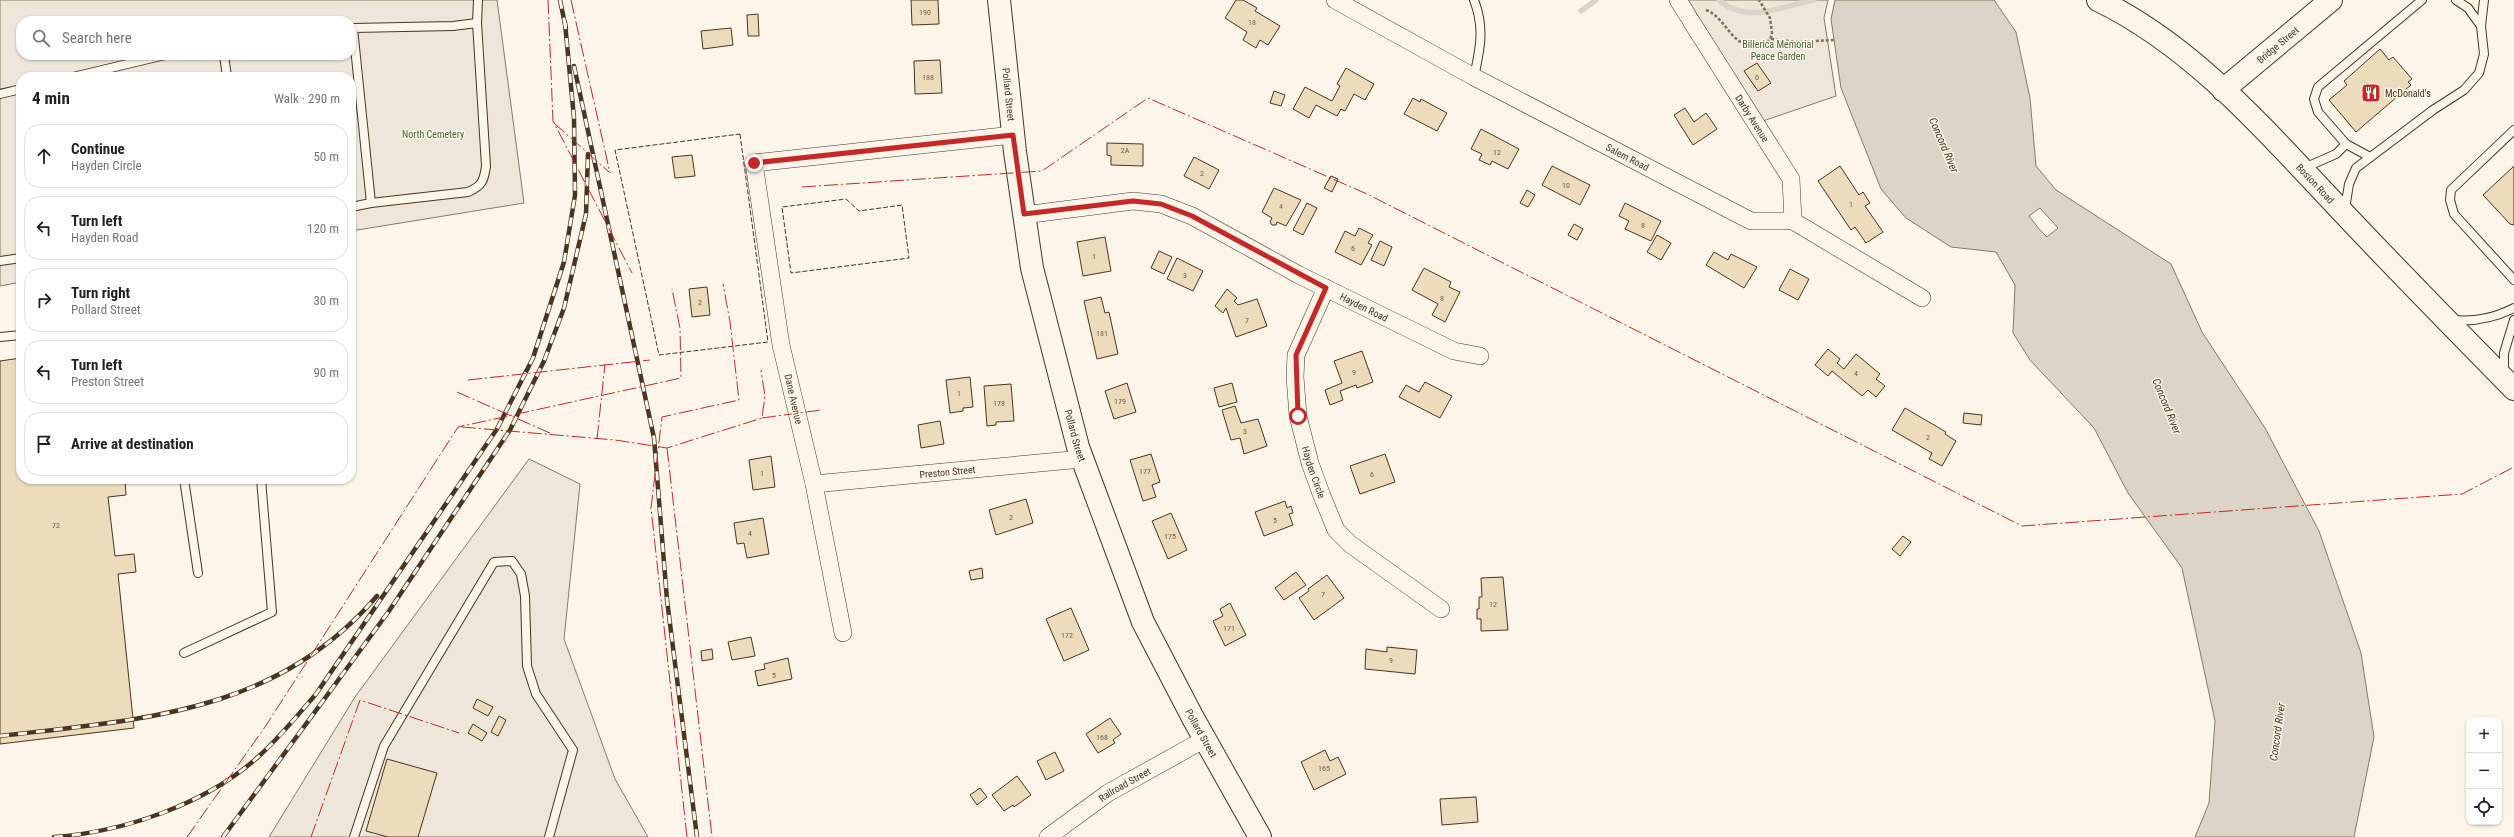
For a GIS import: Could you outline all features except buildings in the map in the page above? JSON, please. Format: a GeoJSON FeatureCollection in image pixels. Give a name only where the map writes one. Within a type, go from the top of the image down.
{"type":"FeatureCollection","features":[{"type":"Feature","properties":{"kind":"main road","name":"Pollard Street"},"geometry":{"type":"LineString","coordinates":[[1000,0],[1013,135],[1032,268],[1082,459],[1143,622],[1205,739],[1260,837]]}},
{"type":"Feature","properties":{"kind":"main road","name":"Boston Road"},"geometry":{"type":"LineString","coordinates":[[2098,0],[2127,14],[2198,66],[2302,169],[2509,384]]}},
{"type":"Feature","properties":{"kind":"main road","name":"Bridge Street"},"geometry":{"type":"LineString","coordinates":[[2223,90],[2331,0]]}},
{"type":"Feature","properties":{"kind":"street","name":"Salem Road"},"geometry":{"type":"LineString","coordinates":[[1335,0],[1474,77],[1751,221],[1793,221]]}},
{"type":"Feature","properties":{"kind":"street","name":"Darby Avenue"},"geometry":{"type":"LineString","coordinates":[[1684,10],[1791,180],[1793,221]]}},
{"type":"Feature","properties":{"kind":"street","name":"Dane Avenue"},"geometry":{"type":"LineString","coordinates":[[843,633],[814,484],[781,345],[754,163],[1013,135]]}},
{"type":"Feature","properties":{"kind":"street","name":"Hayden Road"},"geometry":{"type":"LineString","coordinates":[[1024,214],[1133,201],[1161,204],[1192,216],[1326,288],[1454,351],[1480,356]]}},
{"type":"Feature","properties":{"kind":"street"},"geometry":{"type":"LineString","coordinates":[[1793,221],[1922,298]]}},
{"type":"Feature","properties":{"kind":"street","name":"Hayden Circle"},"geometry":{"type":"LineString","coordinates":[[1326,288],[1296,355],[1295,377],[1298,416],[1319,490],[1336,530],[1345,540],[1441,609]]}},
{"type":"Feature","properties":{"kind":"street","name":"Preston Street"},"geometry":{"type":"LineString","coordinates":[[814,484],[1082,459]]}},
{"type":"Feature","properties":{"kind":"street","name":"Railroad Street"},"geometry":{"type":"LineString","coordinates":[[1048,837],[1108,793],[1205,739]]}},
{"type":"Feature","properties":{"kind":"lane"},"geometry":{"type":"LineString","coordinates":[[356,206],[468,192],[478,188],[484,181],[486,166],[477,23],[478,0]]}},
{"type":"Feature","properties":{"kind":"lane"},"geometry":{"type":"LineString","coordinates":[[1474,0],[1481,17],[1480,51],[1474,77]]}},
{"type":"Feature","properties":{"kind":"lane"},"geometry":{"type":"LineString","coordinates":[[2370,157],[2346,144],[2318,112],[2314,99],[2318,87],[2422,0]]}},
{"type":"Feature","properties":{"kind":"lane"},"geometry":{"type":"LineString","coordinates":[[2456,0],[2468,8],[2481,26]]}},
{"type":"Feature","properties":{"kind":"lane"},"geometry":{"type":"LineString","coordinates":[[2345,214],[2348,184],[2356,168],[2433,110],[2464,90],[2479,73],[2484,54],[2481,26],[2484,0]]}},
{"type":"Feature","properties":{"kind":"lane"},"geometry":{"type":"LineString","coordinates":[[356,28],[453,26],[477,23]]}},
{"type":"Feature","properties":{"kind":"lane"},"geometry":{"type":"LineString","coordinates":[[94,72],[143,60]]}},
{"type":"Feature","properties":{"kind":"lane"},"geometry":{"type":"LineString","coordinates":[[225,60],[226,72]]}},
{"type":"Feature","properties":{"kind":"lane"},"geometry":{"type":"LineString","coordinates":[[355,60],[371,203]]}},
{"type":"Feature","properties":{"kind":"lane"},"geometry":{"type":"LineString","coordinates":[[0,94],[16,90]]}},
{"type":"Feature","properties":{"kind":"lane"},"geometry":{"type":"LineString","coordinates":[[2514,130],[2451,190],[2450,200],[2454,214],[2514,280]]}},
{"type":"Feature","properties":{"kind":"lane"},"geometry":{"type":"LineString","coordinates":[[2302,169],[2336,154],[2346,144]]}},
{"type":"Feature","properties":{"kind":"lane"},"geometry":{"type":"LineString","coordinates":[[0,261],[16,259]]}},
{"type":"Feature","properties":{"kind":"lane"},"geometry":{"type":"LineString","coordinates":[[2446,320],[2467,321],[2494,318],[2514,308]]}},
{"type":"Feature","properties":{"kind":"lane"},"geometry":{"type":"LineString","coordinates":[[2509,384],[2504,353],[2514,320]]}},
{"type":"Feature","properties":{"kind":"lane"},"geometry":{"type":"LineString","coordinates":[[0,337],[16,335]]}},
{"type":"Feature","properties":{"kind":"lane"},"geometry":{"type":"LineString","coordinates":[[185,484],[198,573]]}},
{"type":"Feature","properties":{"kind":"lane"},"geometry":{"type":"LineString","coordinates":[[184,653],[272,612],[261,484]]}},
{"type":"Feature","properties":{"kind":"lane"},"geometry":{"type":"LineString","coordinates":[[354,837],[384,746],[494,562],[512,561],[521,574],[525,596],[527,666],[536,694],[573,750],[549,837]]}},
{"type":"Feature","properties":{"kind":"path"},"geometry":{"type":"LineString","coordinates":[[1759,0],[1770,18],[1771,39]]}},
{"type":"Feature","properties":{"kind":"path"},"geometry":{"type":"LineString","coordinates":[[1684,10],[1708,10],[1720,20],[1732,36],[1742,43],[1758,45],[1771,39],[1798,42],[1834,40]]}},
{"type":"Feature","properties":{"kind":"green space","name":"North Cemetery"},"geometry":{"type":"Polygon","coordinates":[[[0,0],[497,0],[524,203],[356,230],[356,72],[16,72],[16,283],[0,286],[0,0]]]}},
{"type":"Feature","properties":{"kind":"green space","name":"Billerica Memorial Peace Garden"},"geometry":{"type":"Polygon","coordinates":[[[1688,0],[1828,0],[1824,18],[1836,96],[1763,121],[1688,0]]]}},
{"type":"Feature","properties":{"kind":"shaded area"},"geometry":{"type":"Polygon","coordinates":[[[529,459],[580,484],[564,639],[615,779],[648,837],[269,837],[355,697],[529,459]]]}},
{"type":"Feature","properties":{"kind":"water","name":"Concord River"},"geometry":{"type":"Polygon","coordinates":[[[1835,0],[1994,0],[2016,32],[2030,98],[2036,166],[2056,190],[2171,264],[2202,332],[2265,428],[2319,531],[2361,653],[2374,737],[2354,837],[2195,837],[2209,803],[2215,721],[2182,568],[2128,493],[2094,428],[2030,360],[2013,333],[2015,285],[1996,252],[1951,247],[1906,218],[1881,189],[1841,88],[1831,19],[1835,0]],[[2040,208],[2029,216],[2047,237],[2058,228],[2040,208]]]}},
{"type":"Feature","properties":{"kind":"waterway"},"geometry":{"type":"LineString","coordinates":[[1581,11],[1596,0]]}},
{"type":"Feature","properties":{"kind":"waterway"},"geometry":{"type":"LineString","coordinates":[[1719,0],[1730,7],[1753,13],[1765,12],[1814,0]]}},
{"type":"Feature","properties":{"kind":"railway"},"geometry":{"type":"LineString","coordinates":[[560,0],[566,29]]}},
{"type":"Feature","properties":{"kind":"railway"},"geometry":{"type":"LineString","coordinates":[[54,837],[108,829],[163,813],[214,789],[237,774],[266,750],[316,694],[497,429],[533,358],[564,262],[575,195],[574,118],[565,23]]}},
{"type":"Feature","properties":{"kind":"railway"},"geometry":{"type":"LineString","coordinates":[[574,66],[654,438],[667,600],[697,837]]}},
{"type":"Feature","properties":{"kind":"railway"},"geometry":{"type":"LineString","coordinates":[[223,837],[389,611],[510,430],[544,361],[564,308],[586,214],[588,154]]}},
{"type":"Feature","properties":{"kind":"railway"},"geometry":{"type":"LineString","coordinates":[[0,736],[105,724],[155,715],[204,704],[251,688],[295,665],[337,635],[377,596]]}},
{"type":"Feature","properties":{"kind":"fence"},"geometry":{"type":"LineString","coordinates":[[740,134],[768,342],[659,355],[615,150],[740,134]]}},
{"type":"Feature","properties":{"kind":"fence"},"geometry":{"type":"LineString","coordinates":[[846,199],[859,211],[902,205],[909,258],[791,273],[782,207],[846,199]]}},
{"type":"Feature","properties":{"kind":"power"},"geometry":{"type":"LineString","coordinates":[[548,0],[553,121],[632,273]]}},
{"type":"Feature","properties":{"kind":"power"},"geometry":{"type":"LineString","coordinates":[[571,0],[610,173]]}},
{"type":"Feature","properties":{"kind":"power"},"geometry":{"type":"LineString","coordinates":[[802,187],[1042,171],[1148,98],[1367,194],[2022,526],[2462,494],[2514,467]]}},
{"type":"Feature","properties":{"kind":"power"},"geometry":{"type":"LineString","coordinates":[[554,123],[609,172]]}},
{"type":"Feature","properties":{"kind":"power"},"geometry":{"type":"LineString","coordinates":[[687,837],[651,508],[662,417],[739,400],[730,322],[723,284]]}},
{"type":"Feature","properties":{"kind":"power"},"geometry":{"type":"LineString","coordinates":[[187,837],[265,727],[458,427],[681,378],[680,328],[672,289]]}},
{"type":"Feature","properties":{"kind":"power"},"geometry":{"type":"LineString","coordinates":[[468,380],[650,360]]}},
{"type":"Feature","properties":{"kind":"power"},"geometry":{"type":"LineString","coordinates":[[597,439],[605,364]]}},
{"type":"Feature","properties":{"kind":"power"},"geometry":{"type":"LineString","coordinates":[[462,427],[615,440],[667,448],[762,418],[765,396],[761,370]]}},
{"type":"Feature","properties":{"kind":"power"},"geometry":{"type":"LineString","coordinates":[[457,392],[552,434]]}},
{"type":"Feature","properties":{"kind":"power"},"geometry":{"type":"LineString","coordinates":[[762,418],[821,410]]}},
{"type":"Feature","properties":{"kind":"power"},"geometry":{"type":"LineString","coordinates":[[667,448],[712,837]]}},
{"type":"Feature","properties":{"kind":"power"},"geometry":{"type":"LineString","coordinates":[[311,837],[360,700],[459,733]]}},
{"type":"Feature","properties":{"kind":"place","name":"McDonald's"},"geometry":{"type":"Point","coordinates":[2371,93]}},
{"type":"Feature","properties":{"kind":"route"},"geometry":{"type":"LineString","coordinates":[[754,163],[1013,135],[1024,214],[1133,201],[1161,204],[1192,216],[1299,275],[1326,288],[1296,355],[1295,377],[1298,416]]}}]}
